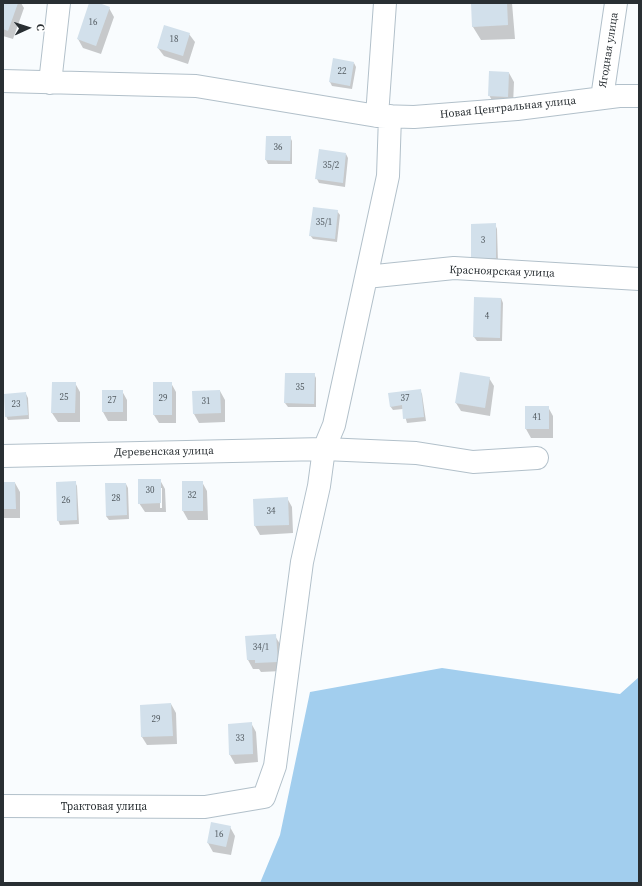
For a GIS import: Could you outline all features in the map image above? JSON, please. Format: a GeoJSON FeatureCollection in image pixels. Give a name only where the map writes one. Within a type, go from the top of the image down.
{"type":"FeatureCollection","features":[{"type":"Feature","properties":{"kind":"street"},"geometry":{"type":"LineString","coordinates":[[50,82],[59,3]]}},
{"type":"Feature","properties":{"kind":"street"},"geometry":{"type":"LineString","coordinates":[[324,449],[334,425],[388,176],[383,116],[384,3]]}},
{"type":"Feature","properties":{"kind":"street","name":"Ягодная улица"},"geometry":{"type":"LineString","coordinates":[[602,98],[616,3]]}},
{"type":"Feature","properties":{"kind":"street","name":"Новая Центральная улица"},"geometry":{"type":"LineString","coordinates":[[3,81],[196,86],[383,116],[414,117],[517,109],[602,98],[639,96]]}},
{"type":"Feature","properties":{"kind":"street","name":"Красноярская улица"},"geometry":{"type":"LineString","coordinates":[[366,277],[454,268],[639,278]]}},
{"type":"Feature","properties":{"kind":"street","name":"Деревенская улица"},"geometry":{"type":"LineString","coordinates":[[3,456],[324,449],[416,453],[473,462],[537,458]]}},
{"type":"Feature","properties":{"kind":"street","name":"Трактовая улица"},"geometry":{"type":"LineString","coordinates":[[3,806],[205,807],[264,797],[275,766],[302,562],[319,486],[324,449]]}},
{"type":"Feature","properties":{"kind":"shaded area"},"geometry":{"type":"Polygon","coordinates":[[[442,668],[620,694],[639,677],[639,883],[260,883],[280,835],[310,692],[442,668]]]}},
{"type":"Feature","properties":{"kind":"building"},"geometry":{"type":"Polygon","coordinates":[[[3,3],[18,3],[8,31],[3,29],[3,3]]]}},
{"type":"Feature","properties":{"kind":"building"},"geometry":{"type":"Polygon","coordinates":[[[89,3],[99,3],[110,7],[96,46],[77,39],[89,3]]]}},
{"type":"Feature","properties":{"kind":"building"},"geometry":{"type":"Polygon","coordinates":[[[471,3],[507,3],[508,25],[472,27],[471,3]]]}},
{"type":"Feature","properties":{"kind":"building"},"geometry":{"type":"Polygon","coordinates":[[[164,25],[190,33],[183,56],[157,48],[164,25]]]}},
{"type":"Feature","properties":{"kind":"building"},"geometry":{"type":"Polygon","coordinates":[[[333,58],[354,62],[350,86],[329,82],[333,58]]]}},
{"type":"Feature","properties":{"kind":"building"},"geometry":{"type":"Polygon","coordinates":[[[489,71],[509,72],[508,97],[488,96],[489,71]]]}},
{"type":"Feature","properties":{"kind":"building"},"geometry":{"type":"Polygon","coordinates":[[[266,136],[291,136],[290,161],[265,160],[266,136]]]}},
{"type":"Feature","properties":{"kind":"building"},"geometry":{"type":"Polygon","coordinates":[[[319,149],[346,153],[343,183],[315,179],[319,149]]]}},
{"type":"Feature","properties":{"kind":"building"},"geometry":{"type":"Polygon","coordinates":[[[313,207],[338,210],[335,239],[309,236],[313,207]]]}},
{"type":"Feature","properties":{"kind":"building"},"geometry":{"type":"Polygon","coordinates":[[[496,223],[496,258],[471,258],[471,224],[496,223]]]}},
{"type":"Feature","properties":{"kind":"building"},"geometry":{"type":"Polygon","coordinates":[[[474,297],[501,298],[500,338],[473,337],[474,297]]]}},
{"type":"Feature","properties":{"kind":"building"},"geometry":{"type":"Polygon","coordinates":[[[460,372],[490,377],[485,408],[455,403],[460,372]]]}},
{"type":"Feature","properties":{"kind":"building"},"geometry":{"type":"Polygon","coordinates":[[[285,373],[315,373],[314,404],[284,403],[285,373]]]}},
{"type":"Feature","properties":{"kind":"building"},"geometry":{"type":"Polygon","coordinates":[[[52,382],[76,382],[75,413],[51,413],[52,382]]]}},
{"type":"Feature","properties":{"kind":"building"},"geometry":{"type":"Polygon","coordinates":[[[153,382],[172,382],[172,415],[153,415],[153,382]]]}},
{"type":"Feature","properties":{"kind":"building"},"geometry":{"type":"Polygon","coordinates":[[[421,389],[424,417],[403,419],[402,405],[390,407],[388,393],[421,389]]]}},
{"type":"Feature","properties":{"kind":"building"},"geometry":{"type":"Polygon","coordinates":[[[102,390],[123,390],[123,412],[102,412],[102,390]]]}},
{"type":"Feature","properties":{"kind":"building"},"geometry":{"type":"Polygon","coordinates":[[[220,390],[221,413],[193,414],[192,391],[220,390]]]}},
{"type":"Feature","properties":{"kind":"building"},"geometry":{"type":"Polygon","coordinates":[[[26,392],[28,415],[5,417],[4,394],[26,392]]]}},
{"type":"Feature","properties":{"kind":"building"},"geometry":{"type":"Polygon","coordinates":[[[525,406],[549,406],[549,429],[525,429],[525,406]]]}},
{"type":"Feature","properties":{"kind":"building"},"geometry":{"type":"Polygon","coordinates":[[[138,479],[161,479],[161,503],[138,504],[138,479]]]}},
{"type":"Feature","properties":{"kind":"building"},"geometry":{"type":"Polygon","coordinates":[[[76,481],[77,520],[57,521],[56,482],[76,481]]]}},
{"type":"Feature","properties":{"kind":"building"},"geometry":{"type":"Polygon","coordinates":[[[182,481],[203,481],[203,511],[182,511],[182,481]]]}},
{"type":"Feature","properties":{"kind":"building"},"geometry":{"type":"Polygon","coordinates":[[[3,482],[15,482],[16,509],[3,509],[3,482]]]}},
{"type":"Feature","properties":{"kind":"building"},"geometry":{"type":"Polygon","coordinates":[[[105,483],[126,483],[127,515],[106,516],[105,483]]]}},
{"type":"Feature","properties":{"kind":"building"},"geometry":{"type":"Polygon","coordinates":[[[288,497],[289,525],[254,526],[253,499],[288,497]]]}},
{"type":"Feature","properties":{"kind":"building"},"geometry":{"type":"Polygon","coordinates":[[[276,634],[278,662],[255,663],[255,660],[247,660],[245,636],[276,634]]]}},
{"type":"Feature","properties":{"kind":"building"},"geometry":{"type":"Polygon","coordinates":[[[171,703],[173,736],[141,737],[140,705],[171,703]]]}},
{"type":"Feature","properties":{"kind":"building"},"geometry":{"type":"Polygon","coordinates":[[[252,722],[253,754],[229,755],[228,724],[252,722]]]}},
{"type":"Feature","properties":{"kind":"building"},"geometry":{"type":"Polygon","coordinates":[[[211,822],[231,826],[226,847],[207,843],[211,822]]]}}]}
